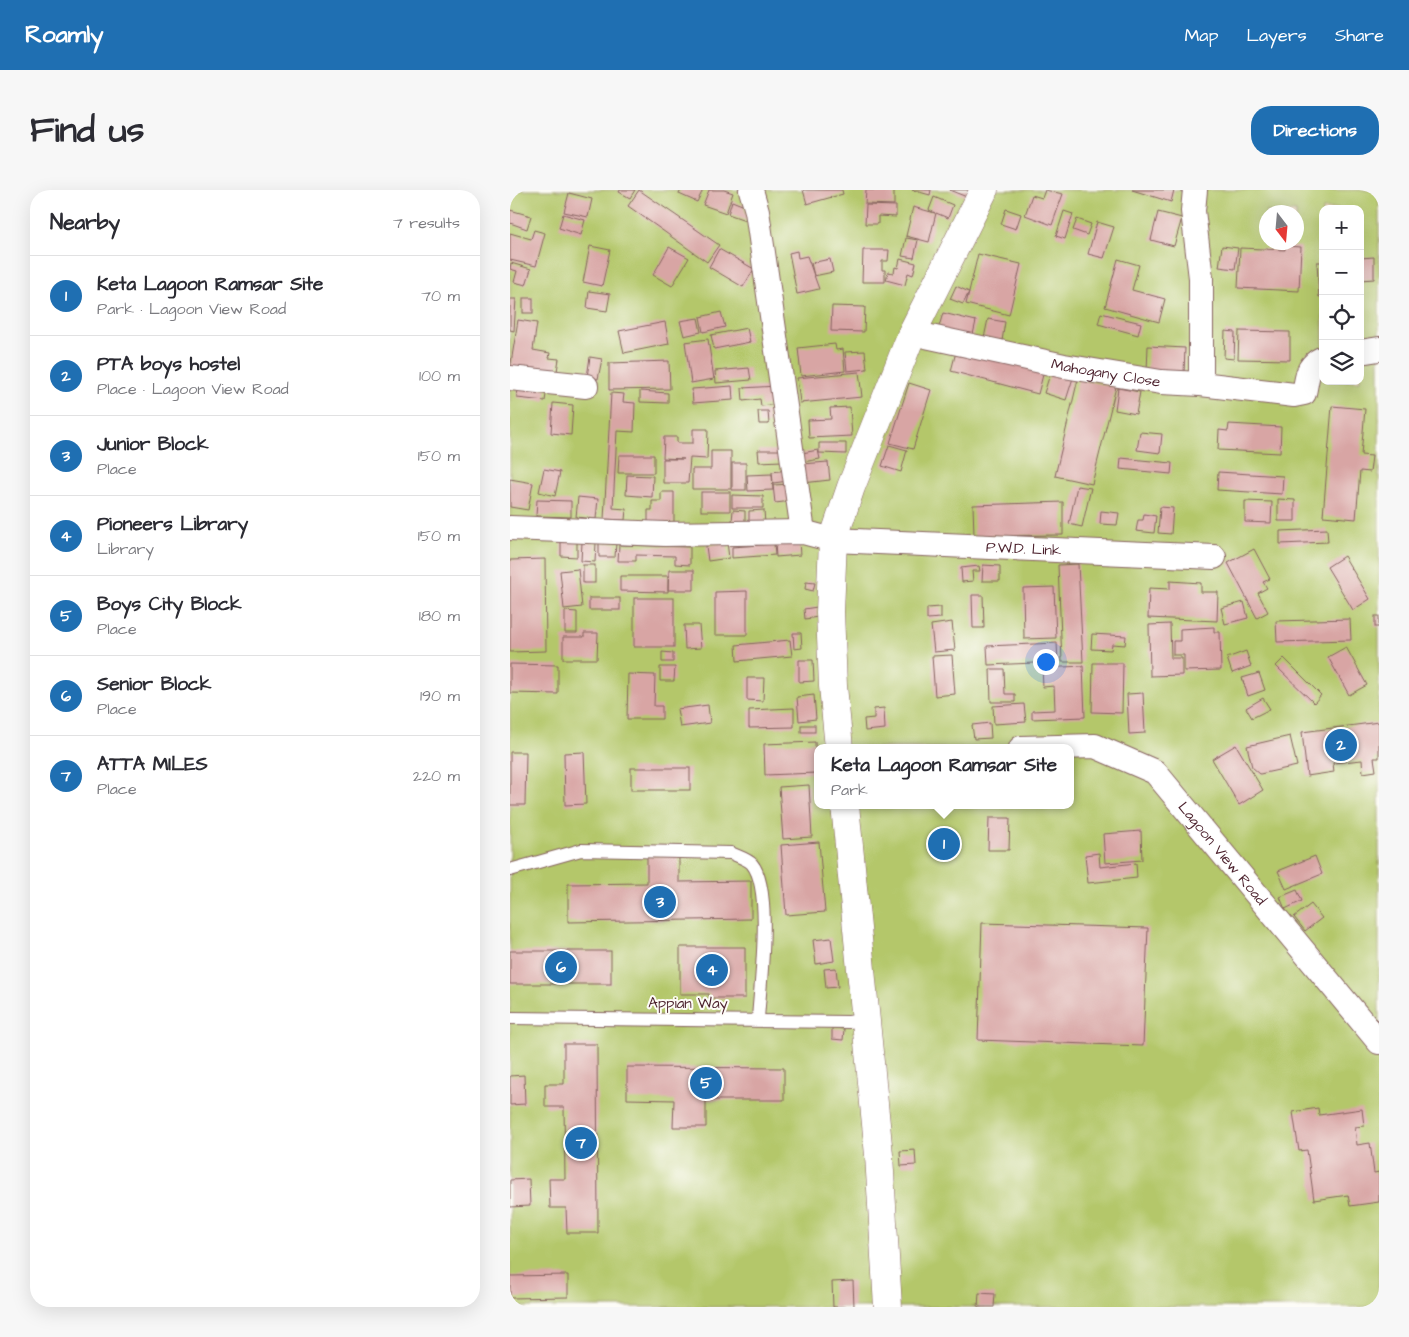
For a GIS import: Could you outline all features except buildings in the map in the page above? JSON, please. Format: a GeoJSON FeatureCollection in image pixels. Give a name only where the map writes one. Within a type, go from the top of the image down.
{"type":"FeatureCollection","features":[{"type":"Feature","properties":{"kind":"main road"},"geometry":{"type":"LineString","coordinates":[[839,744],[833,686],[830,612],[833,540],[850,487],[912,332],[984,190]]}},
{"type":"Feature","properties":{"kind":"main road"},"geometry":{"type":"LineString","coordinates":[[845,809],[879,1155],[888,1307]]}},
{"type":"Feature","properties":{"kind":"street"},"geometry":{"type":"LineString","coordinates":[[751,190],[757,210],[803,532]]}},
{"type":"Feature","properties":{"kind":"street"},"geometry":{"type":"LineString","coordinates":[[1195,190],[1193,211],[1201,278],[1201,384]]}},
{"type":"Feature","properties":{"kind":"street","name":"Mahogany Close"},"geometry":{"type":"LineString","coordinates":[[912,332],[1064,366],[1160,382],[1201,384],[1301,395],[1304,393],[1310,367],[1319,361]]}},
{"type":"Feature","properties":{"kind":"street"},"geometry":{"type":"LineString","coordinates":[[1364,352],[1379,350]]}},
{"type":"Feature","properties":{"kind":"street"},"geometry":{"type":"LineString","coordinates":[[510,378],[586,386]]}},
{"type":"Feature","properties":{"kind":"street","name":"P.W.D. Link"},"geometry":{"type":"LineString","coordinates":[[510,528],[665,534],[803,532],[833,540],[1214,557]]}},
{"type":"Feature","properties":{"kind":"street","name":"Lagoon View Road"},"geometry":{"type":"LineString","coordinates":[[1074,747],[1095,746],[1155,772],[1379,1042]]}},
{"type":"Feature","properties":{"kind":"lane"},"geometry":{"type":"LineString","coordinates":[[510,870],[581,850],[731,853],[751,863],[760,883],[763,913],[758,1020]]}},
{"type":"Feature","properties":{"kind":"lane","name":"Appian Way"},"geometry":{"type":"LineString","coordinates":[[510,1018],[849,1022],[866,1019]]}},
{"type":"Feature","properties":{"kind":"green space"},"geometry":{"type":"Polygon","coordinates":[[[510,190],[1379,190],[1379,1307],[510,1307],[510,190]]]}},
{"type":"Feature","properties":{"kind":"place","name":"PTA boys hostel"},"geometry":{"type":"Point","coordinates":[1341,745]}},
{"type":"Feature","properties":{"kind":"place","name":"Keta Lagoon Ramsar Site"},"geometry":{"type":"Point","coordinates":[944,844]}},
{"type":"Feature","properties":{"kind":"place","name":"Junior Block"},"geometry":{"type":"Point","coordinates":[660,902]}},
{"type":"Feature","properties":{"kind":"place","name":"Senior Block"},"geometry":{"type":"Point","coordinates":[561,967]}},
{"type":"Feature","properties":{"kind":"place","name":"Pioneers Library"},"geometry":{"type":"Point","coordinates":[712,970]}},
{"type":"Feature","properties":{"kind":"place","name":"Boys City Block"},"geometry":{"type":"Point","coordinates":[706,1083]}},
{"type":"Feature","properties":{"kind":"place","name":"ATTA MILES"},"geometry":{"type":"Point","coordinates":[581,1143]}}]}
